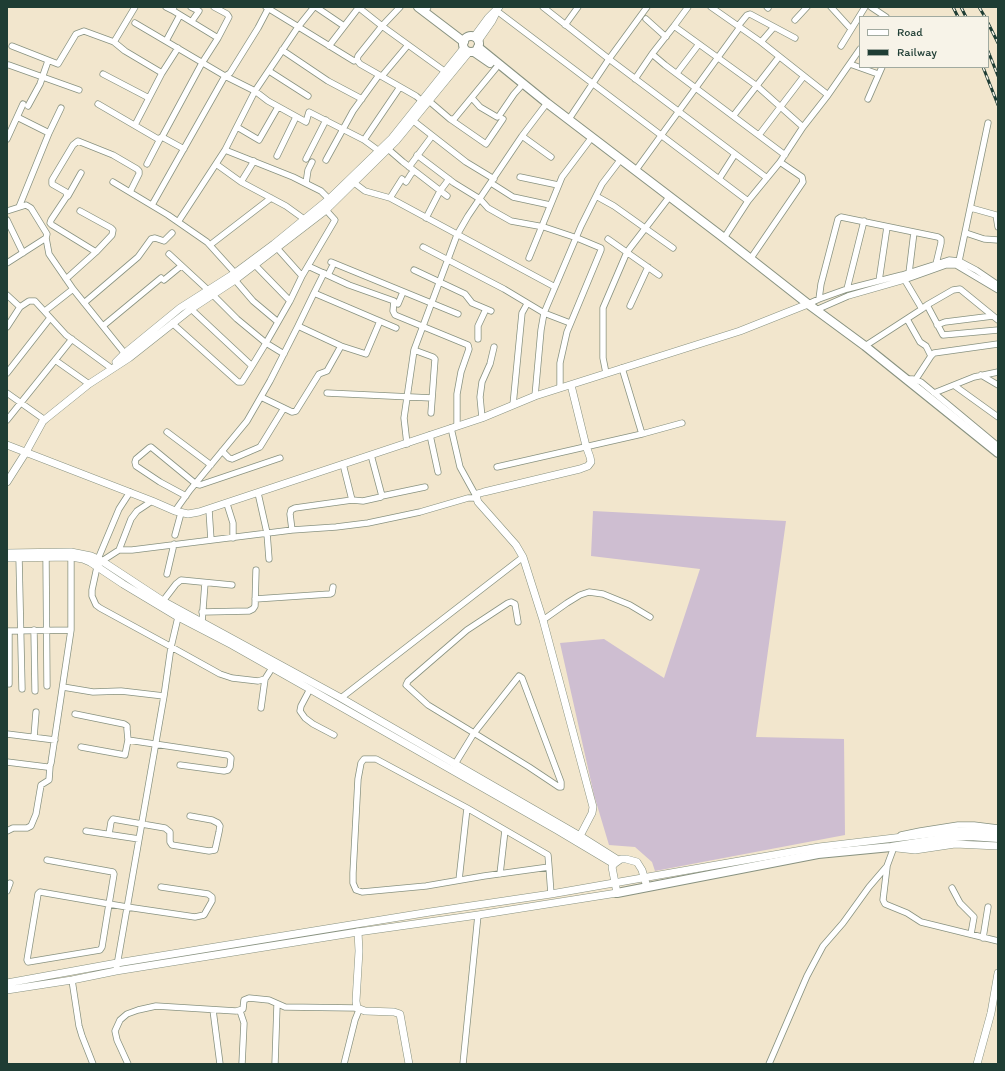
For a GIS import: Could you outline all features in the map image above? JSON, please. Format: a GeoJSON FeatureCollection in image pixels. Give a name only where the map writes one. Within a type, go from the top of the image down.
{"type":"FeatureCollection","features":[{"type":"Feature","properties":{"kind":"main road"},"geometry":{"type":"LineString","coordinates":[[418,7],[514,75],[547,103],[751,258],[808,304],[865,346],[998,453]]}},
{"type":"Feature","properties":{"kind":"main road"},"geometry":{"type":"LineString","coordinates":[[427,8],[496,68],[512,79],[523,84]]}},
{"type":"Feature","properties":{"kind":"main road"},"geometry":{"type":"LineString","coordinates":[[617,893],[818,854],[906,841],[970,836],[998,838]]}},
{"type":"Feature","properties":{"kind":"street"},"geometry":{"type":"LineString","coordinates":[[114,42],[135,7]]}},
{"type":"Feature","properties":{"kind":"street"},"geometry":{"type":"LineString","coordinates":[[166,7],[173,9],[180,15],[218,38]]}},
{"type":"Feature","properties":{"kind":"street"},"geometry":{"type":"LineString","coordinates":[[191,7],[200,9],[192,22]]}},
{"type":"Feature","properties":{"kind":"street"},"geometry":{"type":"LineString","coordinates":[[147,164],[229,17],[227,14],[214,7]]}},
{"type":"Feature","properties":{"kind":"street"},"geometry":{"type":"LineString","coordinates":[[178,222],[225,150],[255,91],[298,27],[315,7],[344,26]]}},
{"type":"Feature","properties":{"kind":"street"},"geometry":{"type":"LineString","coordinates":[[329,46],[359,7],[382,26],[448,74]]}},
{"type":"Feature","properties":{"kind":"street"},"geometry":{"type":"LineString","coordinates":[[356,60],[382,26],[400,7]]}},
{"type":"Feature","properties":{"kind":"street"},"geometry":{"type":"LineString","coordinates":[[543,7],[635,79],[767,178]]}},
{"type":"Feature","properties":{"kind":"street"},"geometry":{"type":"LineString","coordinates":[[565,25],[578,7]]}},
{"type":"Feature","properties":{"kind":"street"},"geometry":{"type":"LineString","coordinates":[[568,119],[647,7]]}},
{"type":"Feature","properties":{"kind":"street"},"geometry":{"type":"LineString","coordinates":[[635,79],[688,7]]}},
{"type":"Feature","properties":{"kind":"street"},"geometry":{"type":"LineString","coordinates":[[711,7],[761,42],[828,95]]}},
{"type":"Feature","properties":{"kind":"street"},"geometry":{"type":"LineString","coordinates":[[795,20],[801,10],[807,7]]}},
{"type":"Feature","properties":{"kind":"street"},"geometry":{"type":"LineString","coordinates":[[831,7],[851,29]]}},
{"type":"Feature","properties":{"kind":"street"},"geometry":{"type":"LineString","coordinates":[[859,16],[865,7]]}},
{"type":"Feature","properties":{"kind":"street"},"geometry":{"type":"LineString","coordinates":[[871,7],[884,16]]}},
{"type":"Feature","properties":{"kind":"street"},"geometry":{"type":"LineString","coordinates":[[152,205],[225,76],[230,73],[258,28],[267,8],[354,61],[356,60],[360,64],[426,101],[486,144],[503,119]]}},
{"type":"Feature","properties":{"kind":"street"},"geometry":{"type":"LineString","coordinates":[[235,276],[255,265],[326,210],[388,149],[471,45],[488,18],[498,9],[660,135],[748,201]]}},
{"type":"Feature","properties":{"kind":"street"},"geometry":{"type":"LineString","coordinates":[[636,170],[660,135],[718,58],[748,14],[795,38]]}},
{"type":"Feature","properties":{"kind":"street"},"geometry":{"type":"LineString","coordinates":[[166,41],[180,15]]}},
{"type":"Feature","properties":{"kind":"street"},"geometry":{"type":"LineString","coordinates":[[841,46],[859,16]]}},
{"type":"Feature","properties":{"kind":"street"},"geometry":{"type":"LineString","coordinates":[[646,19],[666,36]]}},
{"type":"Feature","properties":{"kind":"street"},"geometry":{"type":"LineString","coordinates":[[135,23],[202,63],[255,91],[296,117],[306,122],[309,112],[364,140],[379,151]]}},
{"type":"Feature","properties":{"kind":"street"},"geometry":{"type":"LineString","coordinates":[[674,26],[757,86],[803,127]]}},
{"type":"Feature","properties":{"kind":"street"},"geometry":{"type":"LineString","coordinates":[[761,42],[774,27]]}},
{"type":"Feature","properties":{"kind":"street"},"geometry":{"type":"LineString","coordinates":[[12,46],[58,64],[74,38],[79,32],[84,31],[114,42],[125,51],[162,74]]}},
{"type":"Feature","properties":{"kind":"street"},"geometry":{"type":"LineString","coordinates":[[677,73],[698,44]]}},
{"type":"Feature","properties":{"kind":"street"},"geometry":{"type":"LineString","coordinates":[[326,160],[362,99],[408,45]]}},
{"type":"Feature","properties":{"kind":"street"},"geometry":{"type":"LineString","coordinates":[[135,125],[162,74],[178,48]]}},
{"type":"Feature","properties":{"kind":"street"},"geometry":{"type":"LineString","coordinates":[[282,50],[328,81],[362,99]]}},
{"type":"Feature","properties":{"kind":"street"},"geometry":{"type":"LineString","coordinates":[[724,238],[748,201],[780,162],[803,127],[828,95],[859,50]]}},
{"type":"Feature","properties":{"kind":"street"},"geometry":{"type":"LineString","coordinates":[[652,54],[785,155]]}},
{"type":"Feature","properties":{"kind":"street"},"geometry":{"type":"LineString","coordinates":[[734,115],[779,57]]}},
{"type":"Feature","properties":{"kind":"street"},"geometry":{"type":"LineString","coordinates":[[7,139],[17,117],[26,105],[42,77],[48,61]]}},
{"type":"Feature","properties":{"kind":"street"},"geometry":{"type":"LineString","coordinates":[[850,64],[859,67]]}},
{"type":"Feature","properties":{"kind":"street"},"geometry":{"type":"LineString","coordinates":[[7,65],[79,90]]}},
{"type":"Feature","properties":{"kind":"street"},"geometry":{"type":"LineString","coordinates":[[450,119],[454,119],[496,68]]}},
{"type":"Feature","properties":{"kind":"street"},"geometry":{"type":"LineString","coordinates":[[861,68],[878,74]]}},
{"type":"Feature","properties":{"kind":"street"},"geometry":{"type":"LineString","coordinates":[[868,99],[881,68]]}},
{"type":"Feature","properties":{"kind":"street"},"geometry":{"type":"LineString","coordinates":[[269,71],[308,96]]}},
{"type":"Feature","properties":{"kind":"street"},"geometry":{"type":"LineString","coordinates":[[102,74],[149,98]]}},
{"type":"Feature","properties":{"kind":"street"},"geometry":{"type":"LineString","coordinates":[[759,134],[779,106],[804,76]]}},
{"type":"Feature","properties":{"kind":"street"},"geometry":{"type":"LineString","coordinates":[[472,98],[480,107],[497,117],[500,116],[514,94],[523,84]]}},
{"type":"Feature","properties":{"kind":"street"},"geometry":{"type":"LineString","coordinates":[[364,140],[400,87]]}},
{"type":"Feature","properties":{"kind":"street"},"geometry":{"type":"LineString","coordinates":[[407,444],[404,418],[414,350],[457,235],[468,216],[522,136],[547,103]]}},
{"type":"Feature","properties":{"kind":"street"},"geometry":{"type":"LineString","coordinates":[[98,104],[135,125],[184,149]]}},
{"type":"Feature","properties":{"kind":"street"},"geometry":{"type":"LineString","coordinates":[[236,128],[259,140],[278,107]]}},
{"type":"Feature","properties":{"kind":"street"},"geometry":{"type":"LineString","coordinates":[[18,207],[60,108]]}},
{"type":"Feature","properties":{"kind":"street"},"geometry":{"type":"LineString","coordinates":[[17,117],[49,133]]}},
{"type":"Feature","properties":{"kind":"street"},"geometry":{"type":"LineString","coordinates":[[277,156],[296,117]]}},
{"type":"Feature","properties":{"kind":"street"},"geometry":{"type":"LineString","coordinates":[[411,119],[513,197],[550,206]]}},
{"type":"Feature","properties":{"kind":"street"},"geometry":{"type":"LineString","coordinates":[[127,355],[235,276],[329,199],[411,119]]}},
{"type":"Feature","properties":{"kind":"street"},"geometry":{"type":"LineString","coordinates":[[306,184],[309,160],[326,120]]}},
{"type":"Feature","properties":{"kind":"street"},"geometry":{"type":"LineString","coordinates":[[959,261],[988,123]]}},
{"type":"Feature","properties":{"kind":"street"},"geometry":{"type":"LineString","coordinates":[[408,167],[432,136]]}},
{"type":"Feature","properties":{"kind":"street"},"geometry":{"type":"LineString","coordinates":[[522,136],[551,157]]}},
{"type":"Feature","properties":{"kind":"street"},"geometry":{"type":"LineString","coordinates":[[529,258],[562,176],[592,137]]}},
{"type":"Feature","properties":{"kind":"street"},"geometry":{"type":"LineString","coordinates":[[67,196],[66,192],[52,182],[73,145],[78,141],[113,155],[137,169],[139,174],[130,192]]}},
{"type":"Feature","properties":{"kind":"street"},"geometry":{"type":"LineString","coordinates":[[388,149],[408,167],[447,196]]}},
{"type":"Feature","properties":{"kind":"street"},"geometry":{"type":"LineString","coordinates":[[225,150],[293,177],[321,191],[329,199]]}},
{"type":"Feature","properties":{"kind":"street"},"geometry":{"type":"LineString","coordinates":[[719,179],[735,154]]}},
{"type":"Feature","properties":{"kind":"street"},"geometry":{"type":"LineString","coordinates":[[417,155],[449,179],[480,199],[488,208],[511,221],[541,226],[600,247],[601,250],[570,323],[560,363],[560,388]]}},
{"type":"Feature","properties":{"kind":"street"},"geometry":{"type":"LineString","coordinates":[[535,396],[544,313],[581,226],[602,184],[621,159]]}},
{"type":"Feature","properties":{"kind":"street"},"geometry":{"type":"LineString","coordinates":[[241,182],[254,161]]}},
{"type":"Feature","properties":{"kind":"street"},"geometry":{"type":"LineString","coordinates":[[751,258],[804,179],[780,162]]}},
{"type":"Feature","properties":{"kind":"street"},"geometry":{"type":"LineString","coordinates":[[216,164],[241,182],[286,206],[304,219]]}},
{"type":"Feature","properties":{"kind":"street"},"geometry":{"type":"LineString","coordinates":[[390,198],[414,171]]}},
{"type":"Feature","properties":{"kind":"street"},"geometry":{"type":"LineString","coordinates":[[81,173],[50,223],[52,226],[96,252]]}},
{"type":"Feature","properties":{"kind":"street"},"geometry":{"type":"LineString","coordinates":[[520,177],[558,185]]}},
{"type":"Feature","properties":{"kind":"street"},"geometry":{"type":"LineString","coordinates":[[426,218],[440,190],[449,179]]}},
{"type":"Feature","properties":{"kind":"street"},"geometry":{"type":"LineString","coordinates":[[113,182],[152,205],[210,245],[253,301],[278,322]]}},
{"type":"Feature","properties":{"kind":"street"},"geometry":{"type":"LineString","coordinates":[[354,182],[364,192],[390,198],[555,287]]}},
{"type":"Feature","properties":{"kind":"street"},"geometry":{"type":"LineString","coordinates":[[596,196],[614,206],[672,248]]}},
{"type":"Feature","properties":{"kind":"street"},"geometry":{"type":"LineString","coordinates":[[606,373],[602,358],[603,308],[627,252],[670,196]]}},
{"type":"Feature","properties":{"kind":"street"},"geometry":{"type":"LineString","coordinates":[[210,245],[271,198]]}},
{"type":"Feature","properties":{"kind":"street"},"geometry":{"type":"LineString","coordinates":[[7,211],[26,205],[32,208],[47,234],[46,238],[49,254],[73,289],[127,355]]}},
{"type":"Feature","properties":{"kind":"street"},"geometry":{"type":"LineString","coordinates":[[971,208],[996,215],[998,227]]}},
{"type":"Feature","properties":{"kind":"street"},"geometry":{"type":"LineString","coordinates":[[172,323],[238,382],[242,382],[266,343],[290,301],[302,276],[335,220],[326,210]]}},
{"type":"Feature","properties":{"kind":"street"},"geometry":{"type":"LineString","coordinates":[[66,279],[96,252],[112,235],[112,230],[80,211]]}},
{"type":"Feature","properties":{"kind":"street"},"geometry":{"type":"LineString","coordinates":[[819,299],[821,284],[838,219],[843,217],[938,237],[941,239],[936,264]]}},
{"type":"Feature","properties":{"kind":"street"},"geometry":{"type":"LineString","coordinates":[[7,220],[23,253]]}},
{"type":"Feature","properties":{"kind":"street"},"geometry":{"type":"LineString","coordinates":[[847,290],[864,221]]}},
{"type":"Feature","properties":{"kind":"street"},"geometry":{"type":"LineString","coordinates":[[879,282],[887,227]]}},
{"type":"Feature","properties":{"kind":"street"},"geometry":{"type":"LineString","coordinates":[[909,273],[914,232]]}},
{"type":"Feature","properties":{"kind":"street"},"geometry":{"type":"LineString","coordinates":[[84,303],[138,257],[152,237],[164,241],[172,233]]}},
{"type":"Feature","properties":{"kind":"street"},"geometry":{"type":"LineString","coordinates":[[966,233],[984,239],[998,240]]}},
{"type":"Feature","properties":{"kind":"street"},"geometry":{"type":"LineString","coordinates":[[7,263],[46,238]]}},
{"type":"Feature","properties":{"kind":"street"},"geometry":{"type":"LineString","coordinates":[[608,239],[659,275]]}},
{"type":"Feature","properties":{"kind":"street"},"geometry":{"type":"LineString","coordinates":[[423,247],[504,289],[544,313],[570,323]]}},
{"type":"Feature","properties":{"kind":"street"},"geometry":{"type":"LineString","coordinates":[[277,248],[302,276]]}},
{"type":"Feature","properties":{"kind":"street"},"geometry":{"type":"LineString","coordinates":[[169,254],[237,319],[266,343],[284,354]]}},
{"type":"Feature","properties":{"kind":"street"},"geometry":{"type":"LineString","coordinates":[[7,445],[152,500],[178,512],[194,513],[209,510],[343,464],[407,444],[482,418],[535,396],[740,331],[819,299],[847,290],[903,277],[909,273],[949,260],[959,261],[976,270],[998,285]]}},
{"type":"Feature","properties":{"kind":"street"},"geometry":{"type":"LineString","coordinates":[[176,535],[178,512],[186,496],[247,421],[284,354],[314,293],[332,264],[458,314]]}},
{"type":"Feature","properties":{"kind":"street"},"geometry":{"type":"LineString","coordinates":[[255,265],[290,301]]}},
{"type":"Feature","properties":{"kind":"street"},"geometry":{"type":"LineString","coordinates":[[816,310],[848,296],[903,277],[946,265],[956,265],[998,290]]}},
{"type":"Feature","properties":{"kind":"street"},"geometry":{"type":"LineString","coordinates":[[103,326],[182,266]]}},
{"type":"Feature","properties":{"kind":"street"},"geometry":{"type":"LineString","coordinates":[[308,266],[349,285],[394,301],[393,311],[395,315],[468,345],[469,349],[461,372],[457,394],[454,427],[460,468],[476,497],[516,546],[523,557],[543,620],[593,807],[592,813],[580,836]]}},
{"type":"Feature","properties":{"kind":"street"},"geometry":{"type":"LineString","coordinates":[[630,306],[648,267]]}},
{"type":"Feature","properties":{"kind":"street"},"geometry":{"type":"LineString","coordinates":[[414,270],[465,294],[472,303],[488,310],[478,326],[478,339]]}},
{"type":"Feature","properties":{"kind":"street"},"geometry":{"type":"LineString","coordinates":[[903,277],[922,309]]}},
{"type":"Feature","properties":{"kind":"street"},"geometry":{"type":"LineString","coordinates":[[45,312],[73,289]]}},
{"type":"Feature","properties":{"kind":"street"},"geometry":{"type":"LineString","coordinates":[[865,346],[927,305],[953,290],[960,289],[995,318]]}},
{"type":"Feature","properties":{"kind":"street"},"geometry":{"type":"LineString","coordinates":[[398,304],[403,292]]}},
{"type":"Feature","properties":{"kind":"street"},"geometry":{"type":"LineString","coordinates":[[7,482],[10,473],[26,452],[44,420],[88,384],[127,355],[180,308],[210,293]]}},
{"type":"Feature","properties":{"kind":"street"},"geometry":{"type":"LineString","coordinates":[[314,293],[396,328]]}},
{"type":"Feature","properties":{"kind":"street"},"geometry":{"type":"LineString","coordinates":[[7,295],[20,307]]}},
{"type":"Feature","properties":{"kind":"street"},"geometry":{"type":"LineString","coordinates":[[7,326],[20,307],[31,300],[35,300],[66,335],[111,368]]}},
{"type":"Feature","properties":{"kind":"street"},"geometry":{"type":"LineString","coordinates":[[513,405],[522,313],[527,304]]}},
{"type":"Feature","properties":{"kind":"street"},"geometry":{"type":"LineString","coordinates":[[927,305],[943,335],[998,330]]}},
{"type":"Feature","properties":{"kind":"street"},"geometry":{"type":"LineString","coordinates":[[191,309],[252,366]]}},
{"type":"Feature","properties":{"kind":"street"},"geometry":{"type":"LineString","coordinates":[[7,374],[50,318]]}},
{"type":"Feature","properties":{"kind":"street"},"geometry":{"type":"LineString","coordinates":[[938,325],[945,322],[995,318]]}},
{"type":"Feature","properties":{"kind":"street"},"geometry":{"type":"LineString","coordinates":[[907,319],[920,342],[926,346],[931,356]]}},
{"type":"Feature","properties":{"kind":"street"},"geometry":{"type":"LineString","coordinates":[[298,326],[341,346],[366,354],[380,321]]}},
{"type":"Feature","properties":{"kind":"street"},"geometry":{"type":"LineString","coordinates":[[7,420],[72,339]]}},
{"type":"Feature","properties":{"kind":"street"},"geometry":{"type":"LineString","coordinates":[[916,379],[931,356],[938,352],[998,344]]}},
{"type":"Feature","properties":{"kind":"street"},"geometry":{"type":"LineString","coordinates":[[261,397],[292,412],[296,411],[319,374],[327,371],[341,346]]}},
{"type":"Feature","properties":{"kind":"street"},"geometry":{"type":"LineString","coordinates":[[482,418],[480,397],[482,382],[490,364],[494,347]]}},
{"type":"Feature","properties":{"kind":"street"},"geometry":{"type":"LineString","coordinates":[[414,350],[435,359],[431,413]]}},
{"type":"Feature","properties":{"kind":"street"},"geometry":{"type":"LineString","coordinates":[[55,360],[88,384]]}},
{"type":"Feature","properties":{"kind":"street"},"geometry":{"type":"LineString","coordinates":[[622,368],[642,434]]}},
{"type":"Feature","properties":{"kind":"street"},"geometry":{"type":"LineString","coordinates":[[934,393],[955,386],[974,377],[998,372]]}},
{"type":"Feature","properties":{"kind":"street"},"geometry":{"type":"LineString","coordinates":[[981,375],[998,385]]}},
{"type":"Feature","properties":{"kind":"street"},"geometry":{"type":"LineString","coordinates":[[905,379],[916,379],[998,446]]}},
{"type":"Feature","properties":{"kind":"street"},"geometry":{"type":"LineString","coordinates":[[99,563],[119,550],[132,550],[292,530],[368,523],[420,512],[466,498],[476,497],[477,494],[484,492],[580,470],[588,466],[591,462],[571,385]]}},
{"type":"Feature","properties":{"kind":"street"},"geometry":{"type":"LineString","coordinates":[[955,386],[998,417]]}},
{"type":"Feature","properties":{"kind":"street"},"geometry":{"type":"LineString","coordinates":[[7,393],[44,420]]}},
{"type":"Feature","properties":{"kind":"street"},"geometry":{"type":"LineString","coordinates":[[327,393],[432,398]]}},
{"type":"Feature","properties":{"kind":"street"},"geometry":{"type":"LineString","coordinates":[[222,452],[228,458],[232,458],[260,446],[284,408]]}},
{"type":"Feature","properties":{"kind":"street"},"geometry":{"type":"LineString","coordinates":[[496,467],[642,434],[682,423]]}},
{"type":"Feature","properties":{"kind":"street"},"geometry":{"type":"LineString","coordinates":[[167,432],[210,465]]}},
{"type":"Feature","properties":{"kind":"street"},"geometry":{"type":"LineString","coordinates":[[430,435],[438,472]]}},
{"type":"Feature","properties":{"kind":"street"},"geometry":{"type":"LineString","coordinates":[[186,496],[160,482],[136,466],[136,459],[151,447],[196,484],[200,485],[280,458]]}},
{"type":"Feature","properties":{"kind":"street"},"geometry":{"type":"LineString","coordinates":[[371,455],[382,496]]}},
{"type":"Feature","properties":{"kind":"street"},"geometry":{"type":"LineString","coordinates":[[343,464],[352,500]]}},
{"type":"Feature","properties":{"kind":"street"},"geometry":{"type":"LineString","coordinates":[[292,530],[290,514],[291,510],[295,508],[352,500],[364,501],[424,487]]}},
{"type":"Feature","properties":{"kind":"street"},"geometry":{"type":"LineString","coordinates":[[130,492],[119,509],[99,563],[92,590],[92,596],[96,605],[220,674],[232,678],[258,681],[265,679]]}},
{"type":"Feature","properties":{"kind":"street"},"geometry":{"type":"LineString","coordinates":[[258,493],[267,533],[269,560]]}},
{"type":"Feature","properties":{"kind":"street"},"geometry":{"type":"LineString","coordinates":[[119,550],[131,519],[136,511],[152,500]]}},
{"type":"Feature","properties":{"kind":"street"},"geometry":{"type":"LineString","coordinates":[[227,504],[233,523],[233,538]]}},
{"type":"Feature","properties":{"kind":"street"},"geometry":{"type":"LineString","coordinates":[[209,510],[211,540]]}},
{"type":"Feature","properties":{"kind":"street"},"geometry":{"type":"LineString","coordinates":[[167,574],[174,544]]}},
{"type":"Feature","properties":{"kind":"street"},"geometry":{"type":"LineString","coordinates":[[7,553],[71,552],[91,556],[123,584],[179,614],[557,830],[616,862],[626,859],[638,862],[647,887]]}},
{"type":"Feature","properties":{"kind":"street"},"geometry":{"type":"LineString","coordinates":[[19,557],[22,689]]}},
{"type":"Feature","properties":{"kind":"street"},"geometry":{"type":"LineString","coordinates":[[46,557],[47,686]]}},
{"type":"Feature","properties":{"kind":"street"},"geometry":{"type":"LineString","coordinates":[[342,698],[523,557]]}},
{"type":"Feature","properties":{"kind":"street"},"geometry":{"type":"LineString","coordinates":[[7,558],[71,558],[99,563],[163,601],[179,614],[202,622],[342,698],[580,836],[616,862]]}},
{"type":"Feature","properties":{"kind":"street"},"geometry":{"type":"LineString","coordinates":[[7,832],[13,828],[27,828],[31,826],[36,814],[41,785],[48,780],[50,772],[71,630],[71,558]]}},
{"type":"Feature","properties":{"kind":"street"},"geometry":{"type":"LineString","coordinates":[[202,612],[251,610],[255,606],[256,570]]}},
{"type":"Feature","properties":{"kind":"street"},"geometry":{"type":"LineString","coordinates":[[163,601],[178,581],[181,580],[232,585]]}},
{"type":"Feature","properties":{"kind":"street"},"geometry":{"type":"LineString","coordinates":[[202,622],[205,583]]}},
{"type":"Feature","properties":{"kind":"street"},"geometry":{"type":"LineString","coordinates":[[255,599],[330,594],[332,593],[333,587]]}},
{"type":"Feature","properties":{"kind":"street"},"geometry":{"type":"LineString","coordinates":[[543,620],[580,595],[589,592],[603,594],[630,605],[650,617]]}},
{"type":"Feature","properties":{"kind":"street"},"geometry":{"type":"LineString","coordinates":[[455,764],[474,733],[517,677],[521,677],[561,782],[561,787],[559,787],[474,733],[428,706],[407,687],[406,684],[467,630],[508,603],[511,602],[514,604],[518,622]]}},
{"type":"Feature","properties":{"kind":"street"},"geometry":{"type":"LineString","coordinates":[[116,971],[156,745],[171,647],[179,614]]}},
{"type":"Feature","properties":{"kind":"street"},"geometry":{"type":"LineString","coordinates":[[34,630],[35,691]]}},
{"type":"Feature","properties":{"kind":"street"},"geometry":{"type":"LineString","coordinates":[[9,684],[8,631],[71,630]]}},
{"type":"Feature","properties":{"kind":"street"},"geometry":{"type":"LineString","coordinates":[[261,708],[265,679],[272,668]]}},
{"type":"Feature","properties":{"kind":"street"},"geometry":{"type":"LineString","coordinates":[[63,687],[93,692],[121,691],[164,696]]}},
{"type":"Feature","properties":{"kind":"street"},"geometry":{"type":"LineString","coordinates":[[310,689],[300,711],[305,718],[313,724],[334,735]]}},
{"type":"Feature","properties":{"kind":"street"},"geometry":{"type":"LineString","coordinates":[[34,737],[36,712]]}},
{"type":"Feature","properties":{"kind":"street"},"geometry":{"type":"LineString","coordinates":[[75,714],[124,724],[128,729],[128,740],[125,755],[81,747]]}},
{"type":"Feature","properties":{"kind":"street"},"geometry":{"type":"LineString","coordinates":[[7,734],[55,740]]}},
{"type":"Feature","properties":{"kind":"street"},"geometry":{"type":"LineString","coordinates":[[128,740],[228,755],[231,758],[230,767],[228,770],[224,771],[180,765]]}},
{"type":"Feature","properties":{"kind":"street"},"geometry":{"type":"LineString","coordinates":[[549,867],[419,887],[362,892],[356,890],[352,873],[358,779],[361,763],[364,759],[376,759],[467,808],[548,855],[549,867],[551,894]]}},
{"type":"Feature","properties":{"kind":"street"},"geometry":{"type":"LineString","coordinates":[[7,762],[47,767],[50,766]]}},
{"type":"Feature","properties":{"kind":"street"},"geometry":{"type":"LineString","coordinates":[[459,880],[467,808]]}},
{"type":"Feature","properties":{"kind":"street"},"geometry":{"type":"LineString","coordinates":[[109,834],[113,819],[168,829],[170,832],[170,842],[172,845],[209,851],[215,850],[220,826],[218,823],[212,820],[190,816]]}},
{"type":"Feature","properties":{"kind":"street"},"geometry":{"type":"LineString","coordinates":[[998,828],[958,825],[905,833],[892,844],[887,866],[883,900],[885,904],[907,913],[921,922],[998,942]]}},
{"type":"Feature","properties":{"kind":"street"},"geometry":{"type":"LineString","coordinates":[[500,874],[505,830]]}},
{"type":"Feature","properties":{"kind":"street"},"geometry":{"type":"LineString","coordinates":[[906,841],[953,831],[983,830],[998,832]]}},
{"type":"Feature","properties":{"kind":"street"},"geometry":{"type":"LineString","coordinates":[[86,831],[139,839]]}},
{"type":"Feature","properties":{"kind":"street"},"geometry":{"type":"LineString","coordinates":[[7,983],[117,963],[430,912],[551,894],[819,847],[892,844],[916,850],[955,844],[998,846]]}},
{"type":"Feature","properties":{"kind":"street"},"geometry":{"type":"LineString","coordinates":[[47,860],[114,872],[109,904],[102,947],[100,950],[28,962],[27,960],[38,894],[40,892],[109,904],[127,908],[195,917],[201,917],[204,915],[212,901],[212,897],[208,894],[161,887]]}},
{"type":"Feature","properties":{"kind":"street"},"geometry":{"type":"LineString","coordinates":[[7,990],[358,932],[617,893],[612,871],[616,862]]}},
{"type":"Feature","properties":{"kind":"street"},"geometry":{"type":"LineString","coordinates":[[769,1064],[807,976],[823,946],[843,923],[869,887],[887,866]]}},
{"type":"Feature","properties":{"kind":"street"},"geometry":{"type":"LineString","coordinates":[[7,891],[10,883]]}},
{"type":"Feature","properties":{"kind":"street"},"geometry":{"type":"LineString","coordinates":[[952,888],[960,903],[974,916],[971,934]]}},
{"type":"Feature","properties":{"kind":"street"},"geometry":{"type":"LineString","coordinates":[[983,938],[988,907]]}},
{"type":"Feature","properties":{"kind":"street"},"geometry":{"type":"LineString","coordinates":[[463,1064],[478,915]]}},
{"type":"Feature","properties":{"kind":"street"},"geometry":{"type":"LineString","coordinates":[[344,1064],[358,1009],[356,1001],[359,951],[358,932]]}},
{"type":"Feature","properties":{"kind":"street"},"geometry":{"type":"LineString","coordinates":[[977,1064],[991,1013],[998,973]]}},
{"type":"Feature","properties":{"kind":"street"},"geometry":{"type":"LineString","coordinates":[[72,980],[79,1026],[93,1064]]}},
{"type":"Feature","properties":{"kind":"street"},"geometry":{"type":"LineString","coordinates":[[128,1064],[116,1040],[115,1031],[120,1020],[127,1014],[156,1006],[240,1011],[244,1007],[244,1000],[249,998],[268,1000],[285,1007],[358,1009],[365,1011],[394,1012],[400,1014],[409,1064]]}},
{"type":"Feature","properties":{"kind":"street"},"geometry":{"type":"LineString","coordinates":[[275,1064],[277,1005]]}},
{"type":"Feature","properties":{"kind":"street"},"geometry":{"type":"LineString","coordinates":[[214,1010],[220,1064]]}},
{"type":"Feature","properties":{"kind":"street"},"geometry":{"type":"LineString","coordinates":[[240,1011],[244,1023],[242,1064]]}},
{"type":"Feature","properties":{"kind":"shaded area"},"geometry":{"type":"Polygon","coordinates":[[[593,511],[786,521],[756,737],[844,739],[845,835],[655,871],[652,862],[635,847],[609,845],[594,795],[560,643],[604,639],[664,678],[700,569],[591,556],[593,511]]]}},
{"type":"Feature","properties":{"kind":"railway"},"geometry":{"type":"LineString","coordinates":[[953,7],[958,16]]}},
{"type":"Feature","properties":{"kind":"railway"},"geometry":{"type":"LineString","coordinates":[[961,7],[966,16]]}},
{"type":"Feature","properties":{"kind":"railway"},"geometry":{"type":"LineString","coordinates":[[979,7],[984,16]]}},
{"type":"Feature","properties":{"kind":"railway"},"geometry":{"type":"LineString","coordinates":[[989,25],[998,43]]}},
{"type":"Feature","properties":{"kind":"railway"},"geometry":{"type":"LineString","coordinates":[[989,54],[998,76]]}},
{"type":"Feature","properties":{"kind":"railway"},"geometry":{"type":"LineString","coordinates":[[983,68],[998,105]]}}]}
